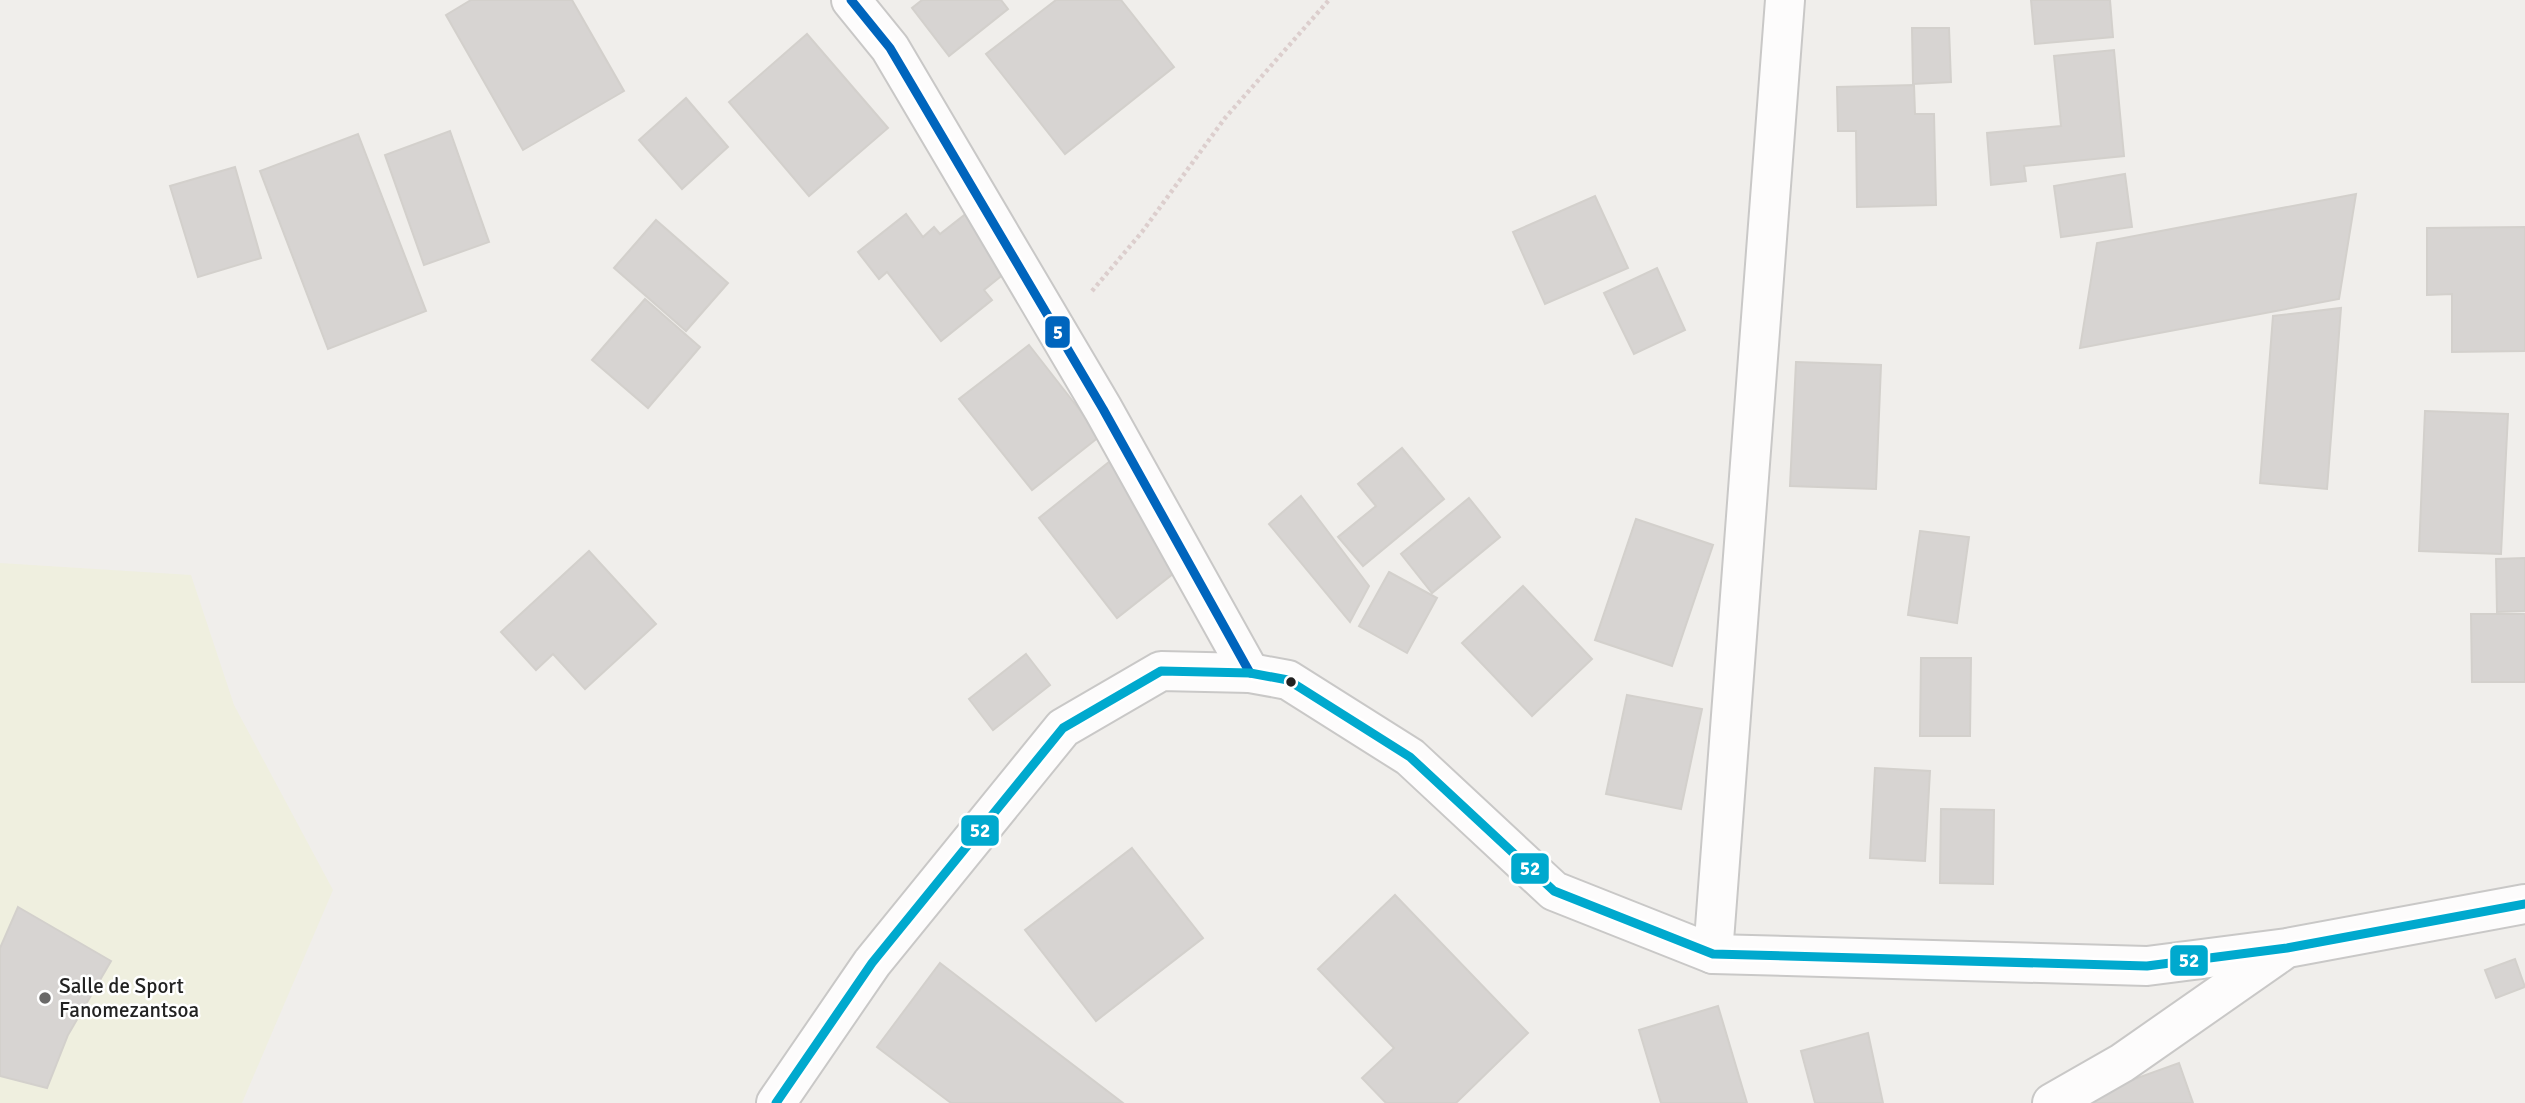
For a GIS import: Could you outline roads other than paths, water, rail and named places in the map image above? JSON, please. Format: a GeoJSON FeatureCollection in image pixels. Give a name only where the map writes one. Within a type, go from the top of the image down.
{"type":"FeatureCollection","features":[{"type":"Feature","properties":{"kind":"street"},"geometry":{"type":"LineString","coordinates":[[851,0],[890,48],[1103,409],[1250,673]]}},
{"type":"Feature","properties":{"kind":"street"},"geometry":{"type":"LineString","coordinates":[[1713,954],[1785,0]]}},
{"type":"Feature","properties":{"kind":"street"},"geometry":{"type":"LineString","coordinates":[[776,1103],[872,963],[1063,728],[1161,671],[1250,673],[1288,680],[1410,757],[1554,891],[1713,954],[2147,966],[2287,948],[2525,904]]}},
{"type":"Feature","properties":{"kind":"street"},"geometry":{"type":"LineString","coordinates":[[2052,1103],[2122,1063],[2287,948]]}},
{"type":"Feature","properties":{"kind":"place","name":"Salle de Sport Fanomezantsoa"},"geometry":{"type":"Point","coordinates":[45,998]}}]}
